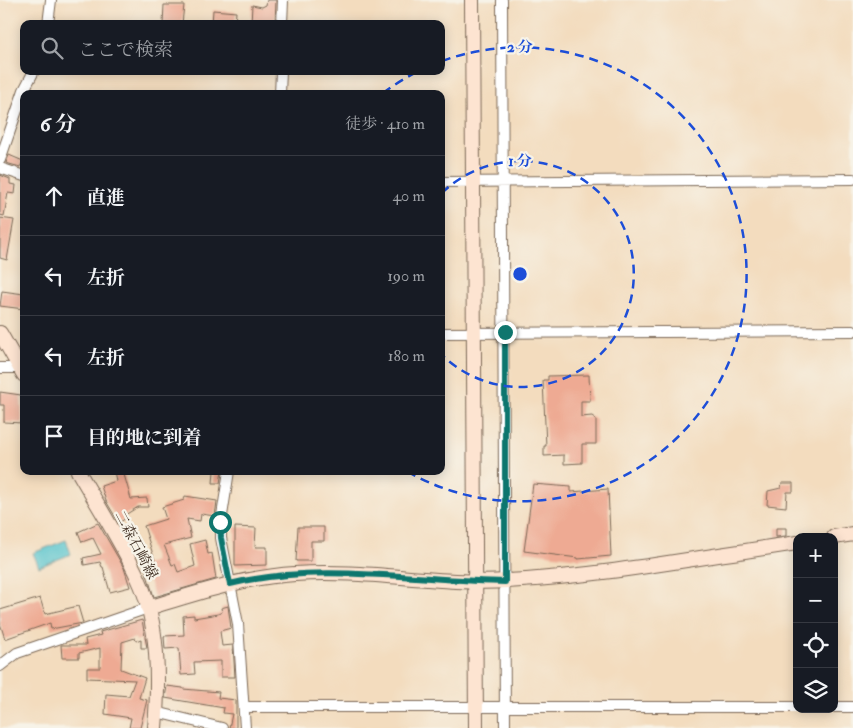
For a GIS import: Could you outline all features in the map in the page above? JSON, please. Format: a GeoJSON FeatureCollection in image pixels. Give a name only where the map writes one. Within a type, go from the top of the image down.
{"type":"FeatureCollection","features":[{"type":"Feature","properties":{"kind":"street"},"geometry":{"type":"LineString","coordinates":[[48,20],[51,0]]}},
{"type":"Feature","properties":{"kind":"street"},"geometry":{"type":"LineString","coordinates":[[282,0],[282,20]]}},
{"type":"Feature","properties":{"kind":"street"},"geometry":{"type":"LineString","coordinates":[[472,0],[476,728]]}},
{"type":"Feature","properties":{"kind":"street"},"geometry":{"type":"LineString","coordinates":[[502,0],[505,332],[505,728]]}},
{"type":"Feature","properties":{"kind":"street"},"geometry":{"type":"LineString","coordinates":[[24,90],[32,75]]}},
{"type":"Feature","properties":{"kind":"street"},"geometry":{"type":"LineString","coordinates":[[280,75],[280,90]]}},
{"type":"Feature","properties":{"kind":"street"},"geometry":{"type":"LineString","coordinates":[[0,160],[20,102]]}},
{"type":"Feature","properties":{"kind":"street"},"geometry":{"type":"LineString","coordinates":[[0,168],[20,175]]}},
{"type":"Feature","properties":{"kind":"street"},"geometry":{"type":"LineString","coordinates":[[445,182],[853,179]]}},
{"type":"Feature","properties":{"kind":"street"},"geometry":{"type":"LineString","coordinates":[[445,333],[853,331]]}},
{"type":"Feature","properties":{"kind":"street"},"geometry":{"type":"LineString","coordinates":[[0,333],[20,368]]}},
{"type":"Feature","properties":{"kind":"street"},"geometry":{"type":"LineString","coordinates":[[0,368],[20,371]]}},
{"type":"Feature","properties":{"kind":"street","name":"二森石崎線"},"geometry":{"type":"LineString","coordinates":[[80,475],[138,579],[148,608],[157,658],[154,728]]}},
{"type":"Feature","properties":{"kind":"street"},"geometry":{"type":"LineString","coordinates":[[228,475],[220,522],[221,538],[238,624],[245,728]]}},
{"type":"Feature","properties":{"kind":"street"},"geometry":{"type":"LineString","coordinates":[[838,537],[853,534]]}},
{"type":"Feature","properties":{"kind":"street"},"geometry":{"type":"LineString","coordinates":[[0,666],[17,653],[148,608],[258,577],[297,574],[505,582],[552,578],[793,544]]}},
{"type":"Feature","properties":{"kind":"street"},"geometry":{"type":"LineString","coordinates":[[244,707],[793,707]]}},
{"type":"Feature","properties":{"kind":"street"},"geometry":{"type":"LineString","coordinates":[[838,707],[853,707]]}},
{"type":"Feature","properties":{"kind":"street"},"geometry":{"type":"LineString","coordinates":[[156,712],[222,728]]}},
{"type":"Feature","properties":{"kind":"water"},"geometry":{"type":"Polygon","coordinates":[[[66,540],[71,554],[39,567],[33,553],[66,540]]]}},
{"type":"Feature","properties":{"kind":"building"},"geometry":{"type":"Polygon","coordinates":[[[267,0],[276,0],[275,20],[251,20],[252,5],[262,7],[266,5],[267,0]]]}},
{"type":"Feature","properties":{"kind":"building"},"geometry":{"type":"Polygon","coordinates":[[[164,5],[184,5],[182,20],[163,20],[164,5]]]}},
{"type":"Feature","properties":{"kind":"building"},"geometry":{"type":"Polygon","coordinates":[[[213,10],[236,12],[235,20],[212,20],[213,10]]]}},
{"type":"Feature","properties":{"kind":"building"},"geometry":{"type":"Polygon","coordinates":[[[9,155],[20,160],[20,167],[6,163],[9,155]]]}},
{"type":"Feature","properties":{"kind":"building"},"geometry":{"type":"Polygon","coordinates":[[[0,175],[10,179],[10,184],[16,185],[15,194],[8,193],[4,216],[0,215],[0,175]]]}},
{"type":"Feature","properties":{"kind":"building"},"geometry":{"type":"Polygon","coordinates":[[[0,218],[14,220],[7,260],[0,258],[0,218]]]}},
{"type":"Feature","properties":{"kind":"building"},"geometry":{"type":"Polygon","coordinates":[[[2,291],[20,293],[20,308],[0,306],[2,291]]]}},
{"type":"Feature","properties":{"kind":"building"},"geometry":{"type":"Polygon","coordinates":[[[589,375],[590,401],[581,401],[581,417],[592,416],[596,419],[596,444],[582,444],[582,463],[564,464],[564,455],[544,456],[544,446],[546,446],[543,380],[548,380],[548,376],[589,375]]]}},
{"type":"Feature","properties":{"kind":"building"},"geometry":{"type":"Polygon","coordinates":[[[0,392],[20,395],[20,423],[4,422],[4,405],[0,405],[0,392]]]}},
{"type":"Feature","properties":{"kind":"building"},"geometry":{"type":"Polygon","coordinates":[[[115,475],[124,475],[131,499],[147,498],[148,507],[138,507],[125,515],[126,518],[119,523],[106,501],[101,486],[116,481],[115,475]]]}},
{"type":"Feature","properties":{"kind":"building"},"geometry":{"type":"Polygon","coordinates":[[[214,475],[221,475],[220,483],[213,483],[214,475]]]}},
{"type":"Feature","properties":{"kind":"building"},"geometry":{"type":"Polygon","coordinates":[[[782,483],[793,483],[793,492],[787,492],[786,507],[767,505],[768,491],[781,488],[782,483]]]}},
{"type":"Feature","properties":{"kind":"building"},"geometry":{"type":"Polygon","coordinates":[[[533,484],[571,487],[571,492],[608,489],[611,556],[578,559],[524,551],[533,484]]]}},
{"type":"Feature","properties":{"kind":"building"},"geometry":{"type":"Polygon","coordinates":[[[185,496],[217,501],[215,516],[201,514],[200,521],[187,519],[191,538],[164,545],[172,565],[175,564],[178,572],[195,566],[190,544],[205,540],[208,554],[212,553],[216,579],[154,597],[144,565],[155,561],[144,526],[166,519],[162,507],[184,500],[185,496]]]}},
{"type":"Feature","properties":{"kind":"building"},"geometry":{"type":"Polygon","coordinates":[[[98,523],[124,568],[130,587],[110,592],[100,562],[84,565],[83,558],[101,554],[93,538],[82,542],[78,532],[98,523]]]}},
{"type":"Feature","properties":{"kind":"building"},"geometry":{"type":"Polygon","coordinates":[[[235,527],[256,528],[255,547],[267,547],[267,565],[235,566],[235,527]]]}},
{"type":"Feature","properties":{"kind":"building"},"geometry":{"type":"Polygon","coordinates":[[[298,527],[324,527],[324,541],[311,541],[311,561],[296,561],[298,527]]]}},
{"type":"Feature","properties":{"kind":"building"},"geometry":{"type":"Polygon","coordinates":[[[776,528],[786,528],[786,536],[776,537],[776,528]]]}},
{"type":"Feature","properties":{"kind":"building"},"geometry":{"type":"Polygon","coordinates":[[[40,598],[45,614],[78,606],[83,623],[51,629],[50,623],[5,639],[0,623],[0,610],[40,598]]]}},
{"type":"Feature","properties":{"kind":"building"},"geometry":{"type":"Polygon","coordinates":[[[228,606],[231,628],[220,631],[222,646],[233,645],[235,677],[221,677],[221,661],[194,662],[195,674],[181,675],[179,648],[165,649],[164,636],[184,635],[183,616],[194,615],[194,618],[218,614],[222,612],[221,608],[228,606]]]}},
{"type":"Feature","properties":{"kind":"building"},"geometry":{"type":"Polygon","coordinates":[[[142,620],[147,648],[141,648],[141,639],[136,641],[135,638],[122,642],[121,669],[145,678],[139,698],[147,700],[140,728],[129,728],[131,718],[105,714],[106,694],[129,696],[135,680],[87,678],[87,668],[100,668],[100,648],[79,653],[79,658],[62,658],[61,645],[86,645],[85,639],[101,635],[100,632],[142,620]]]}},
{"type":"Feature","properties":{"kind":"building"},"geometry":{"type":"Polygon","coordinates":[[[167,686],[219,692],[218,698],[236,700],[236,728],[229,728],[232,714],[223,713],[224,708],[165,698],[167,686]]]}},
{"type":"Feature","properties":{"kind":"route"},"geometry":{"type":"LineString","coordinates":[[220,522],[221,538],[230,584],[258,577],[297,574],[359,574],[505,582],[505,332]]}}]}
